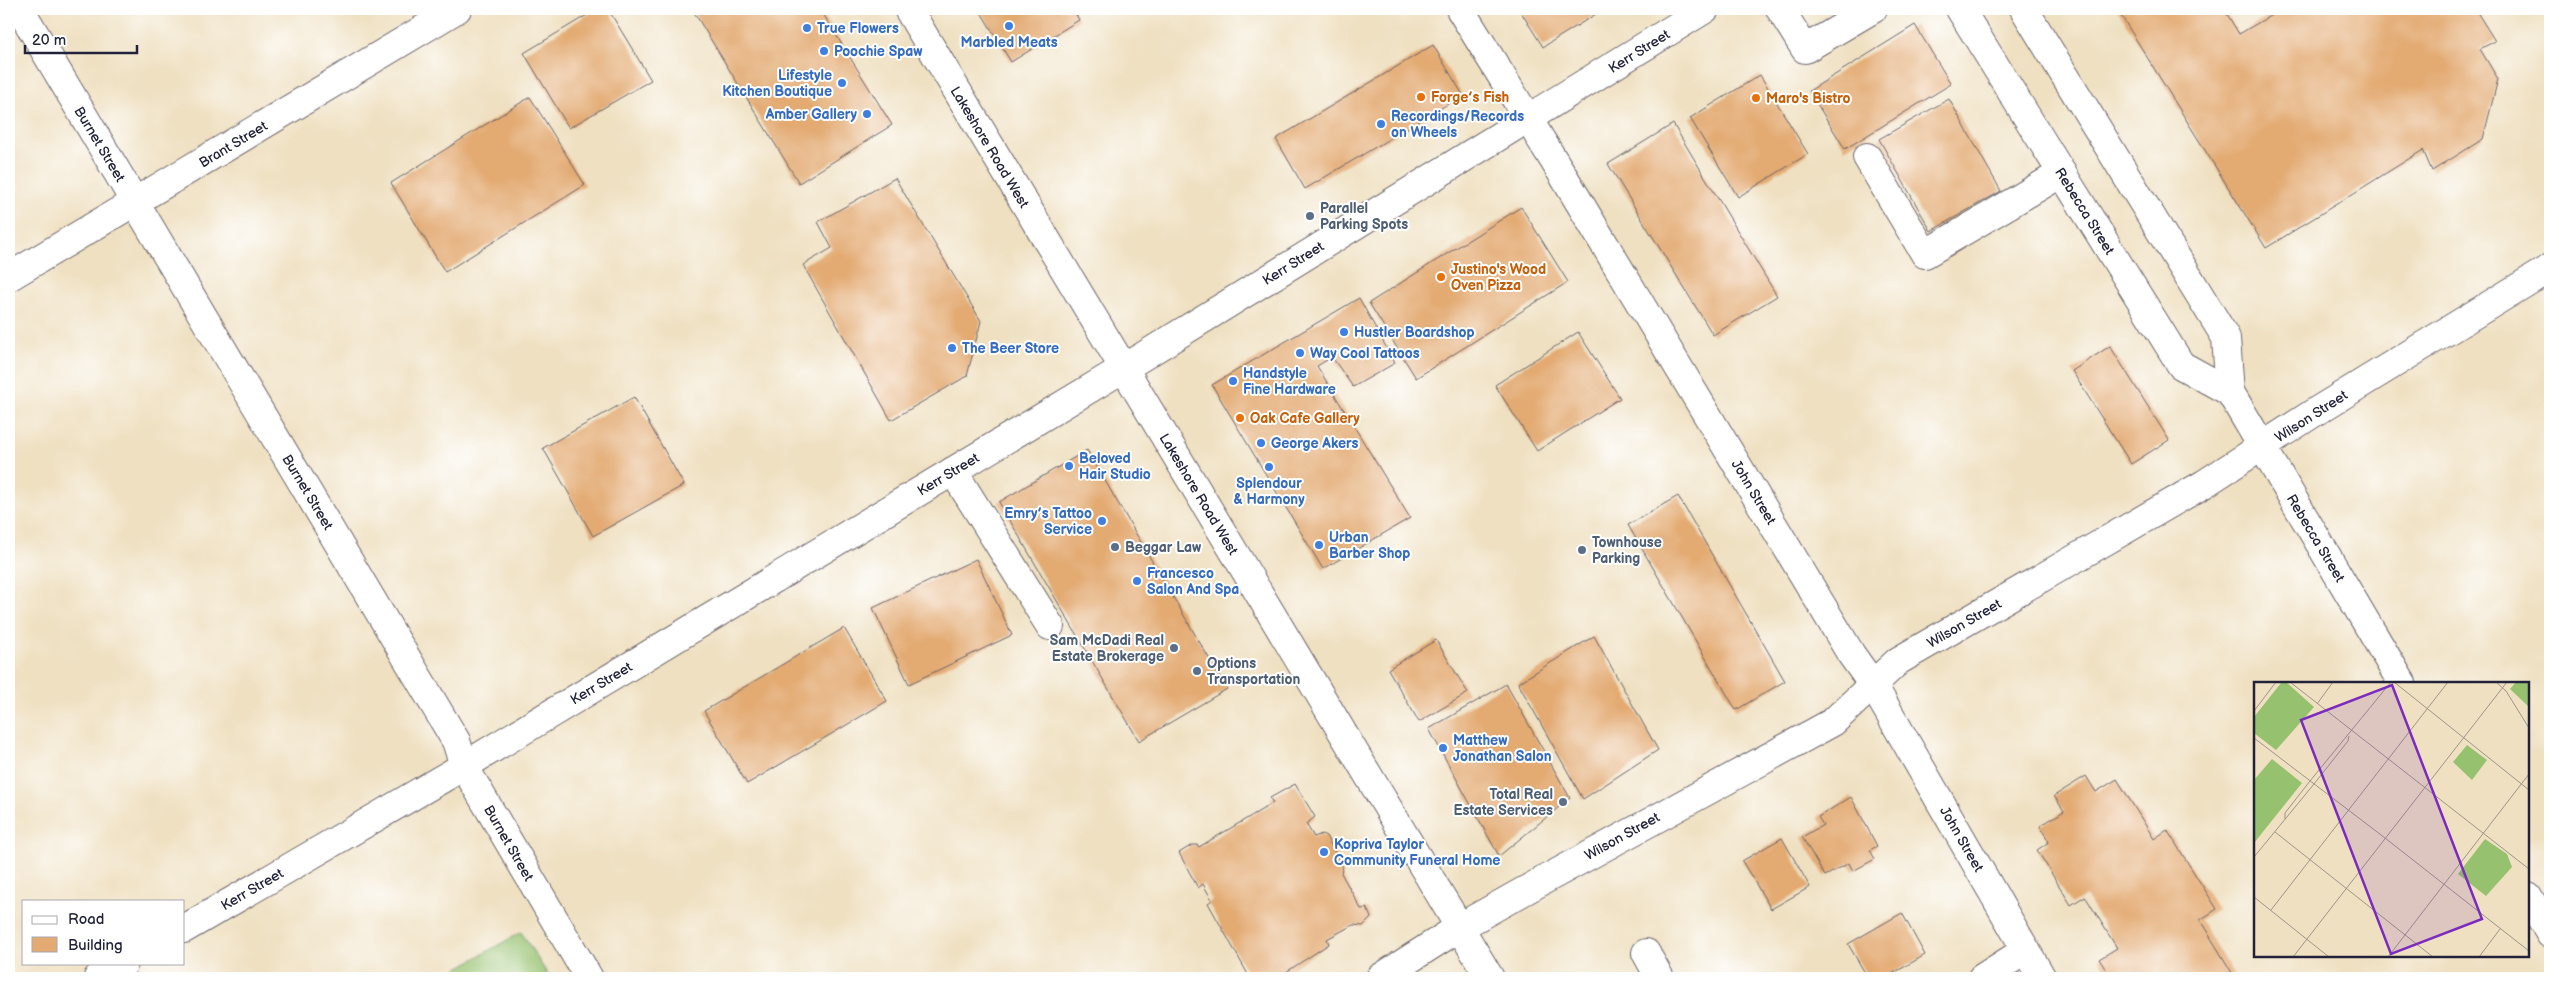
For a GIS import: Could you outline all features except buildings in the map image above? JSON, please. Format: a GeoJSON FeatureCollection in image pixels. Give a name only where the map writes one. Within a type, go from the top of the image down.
{"type":"FeatureCollection","features":[{"type":"Feature","properties":{"kind":"street","name":"Burnet Street"},"geometry":{"type":"LineString","coordinates":[[20,9],[456,741],[464,766],[589,978]]}},
{"type":"Feature","properties":{"kind":"street","name":"Brant Street"},"geometry":{"type":"LineString","coordinates":[[9,276],[135,203],[456,9]]}},
{"type":"Feature","properties":{"kind":"street","name":"Lakeshore Road West"},"geometry":{"type":"LineString","coordinates":[[908,9],[1317,693],[1490,978]]}},
{"type":"Feature","properties":{"kind":"street","name":"John Street"},"geometry":{"type":"LineString","coordinates":[[1460,9],[1846,645],[1873,685],[2042,978]]}},
{"type":"Feature","properties":{"kind":"street","name":"Kerr Street"},"geometry":{"type":"LineString","coordinates":[[185,928],[464,766],[1124,368],[1526,118],[1565,97],[1706,9]]}},
{"type":"Feature","properties":{"kind":"street"},"geometry":{"type":"LineString","coordinates":[[1780,9],[1805,49],[1873,9]]}},
{"type":"Feature","properties":{"kind":"street","name":"Rebecca Street"},"geometry":{"type":"LineString","coordinates":[[1960,9],[2180,365],[2230,392]]}},
{"type":"Feature","properties":{"kind":"street","name":"Rebecca Street"},"geometry":{"type":"LineString","coordinates":[[2024,9],[2226,338],[2230,392],[2401,682]]}},
{"type":"Feature","properties":{"kind":"street"},"geometry":{"type":"LineString","coordinates":[[1867,157],[1925,254],[2062,173]]}},
{"type":"Feature","properties":{"kind":"street","name":"Wilson Street"},"geometry":{"type":"LineString","coordinates":[[1380,978],[1460,927],[1652,819],[1833,722],[1898,662],[2204,484],[2550,268]]}},
{"type":"Feature","properties":{"kind":"street"},"geometry":{"type":"LineString","coordinates":[[953,471],[1050,626]]}},
{"type":"Feature","properties":{"kind":"street"},"geometry":{"type":"LineString","coordinates":[[2529,898],[2550,934]]}},
{"type":"Feature","properties":{"kind":"street"},"geometry":{"type":"LineString","coordinates":[[1982,978],[2026,950]]}},
{"type":"Feature","properties":{"kind":"street"},"geometry":{"type":"LineString","coordinates":[[1646,953],[1660,978]]}},
{"type":"Feature","properties":{"kind":"street"},"geometry":{"type":"LineString","coordinates":[[98,978],[122,964]]}},
{"type":"Feature","properties":{"kind":"green space"},"geometry":{"type":"Polygon","coordinates":[[[521,932],[550,978],[441,978],[521,932]]]}},
{"type":"Feature","properties":{"kind":"place","name":"Marbled Meats"},"geometry":{"type":"Point","coordinates":[1009,26]}},
{"type":"Feature","properties":{"kind":"place","name":"True Flowers"},"geometry":{"type":"Point","coordinates":[807,28]}},
{"type":"Feature","properties":{"kind":"place","name":"Poochie Spaw"},"geometry":{"type":"Point","coordinates":[824,51]}},
{"type":"Feature","properties":{"kind":"place","name":"Lifestyle Kitchen Boutique"},"geometry":{"type":"Point","coordinates":[842,83]}},
{"type":"Feature","properties":{"kind":"place","name":"Forge’s Fish"},"geometry":{"type":"Point","coordinates":[1421,97]}},
{"type":"Feature","properties":{"kind":"place","name":"Maro's Bistro"},"geometry":{"type":"Point","coordinates":[1756,98]}},
{"type":"Feature","properties":{"kind":"place","name":"Amber Gallery"},"geometry":{"type":"Point","coordinates":[867,114]}},
{"type":"Feature","properties":{"kind":"place","name":"Recordings/Records on Wheels"},"geometry":{"type":"Point","coordinates":[1381,124]}},
{"type":"Feature","properties":{"kind":"place","name":"Parallel Parking Spots"},"geometry":{"type":"Point","coordinates":[1310,216]}},
{"type":"Feature","properties":{"kind":"place","name":"Justino's Wood Oven Pizza"},"geometry":{"type":"Point","coordinates":[1441,277]}},
{"type":"Feature","properties":{"kind":"place","name":"Hustler Boardshop"},"geometry":{"type":"Point","coordinates":[1344,332]}},
{"type":"Feature","properties":{"kind":"place","name":"The Beer Store"},"geometry":{"type":"Point","coordinates":[952,348]}},
{"type":"Feature","properties":{"kind":"place","name":"Way Cool Tattoos"},"geometry":{"type":"Point","coordinates":[1300,353]}},
{"type":"Feature","properties":{"kind":"place","name":"Handstyle Fine Hardware"},"geometry":{"type":"Point","coordinates":[1233,381]}},
{"type":"Feature","properties":{"kind":"place","name":"Oak Cafe Gallery"},"geometry":{"type":"Point","coordinates":[1240,418]}},
{"type":"Feature","properties":{"kind":"place","name":"George Akers"},"geometry":{"type":"Point","coordinates":[1261,443]}},
{"type":"Feature","properties":{"kind":"place","name":"Beloved Hair Studio"},"geometry":{"type":"Point","coordinates":[1069,466]}},
{"type":"Feature","properties":{"kind":"place","name":"Splendour & Harmony"},"geometry":{"type":"Point","coordinates":[1269,467]}},
{"type":"Feature","properties":{"kind":"place","name":"Emry’s Tattoo Service"},"geometry":{"type":"Point","coordinates":[1102,521]}},
{"type":"Feature","properties":{"kind":"place","name":"Urban Barber Shop"},"geometry":{"type":"Point","coordinates":[1319,545]}},
{"type":"Feature","properties":{"kind":"place","name":"Beggar Law"},"geometry":{"type":"Point","coordinates":[1115,547]}},
{"type":"Feature","properties":{"kind":"place","name":"Townhouse Parking"},"geometry":{"type":"Point","coordinates":[1582,550]}},
{"type":"Feature","properties":{"kind":"place","name":"Francesco Salon And Spa"},"geometry":{"type":"Point","coordinates":[1137,581]}},
{"type":"Feature","properties":{"kind":"place","name":"Sam McDadi Real Estate Brokerage"},"geometry":{"type":"Point","coordinates":[1174,648]}},
{"type":"Feature","properties":{"kind":"place","name":"Options Transportation"},"geometry":{"type":"Point","coordinates":[1197,671]}},
{"type":"Feature","properties":{"kind":"place","name":"Matthew Jonathan Salon"},"geometry":{"type":"Point","coordinates":[1443,748]}},
{"type":"Feature","properties":{"kind":"place","name":"Total Real Estate Services"},"geometry":{"type":"Point","coordinates":[1563,802]}},
{"type":"Feature","properties":{"kind":"place","name":"Kopriva Taylor Community Funeral Home"},"geometry":{"type":"Point","coordinates":[1324,852]}}]}
